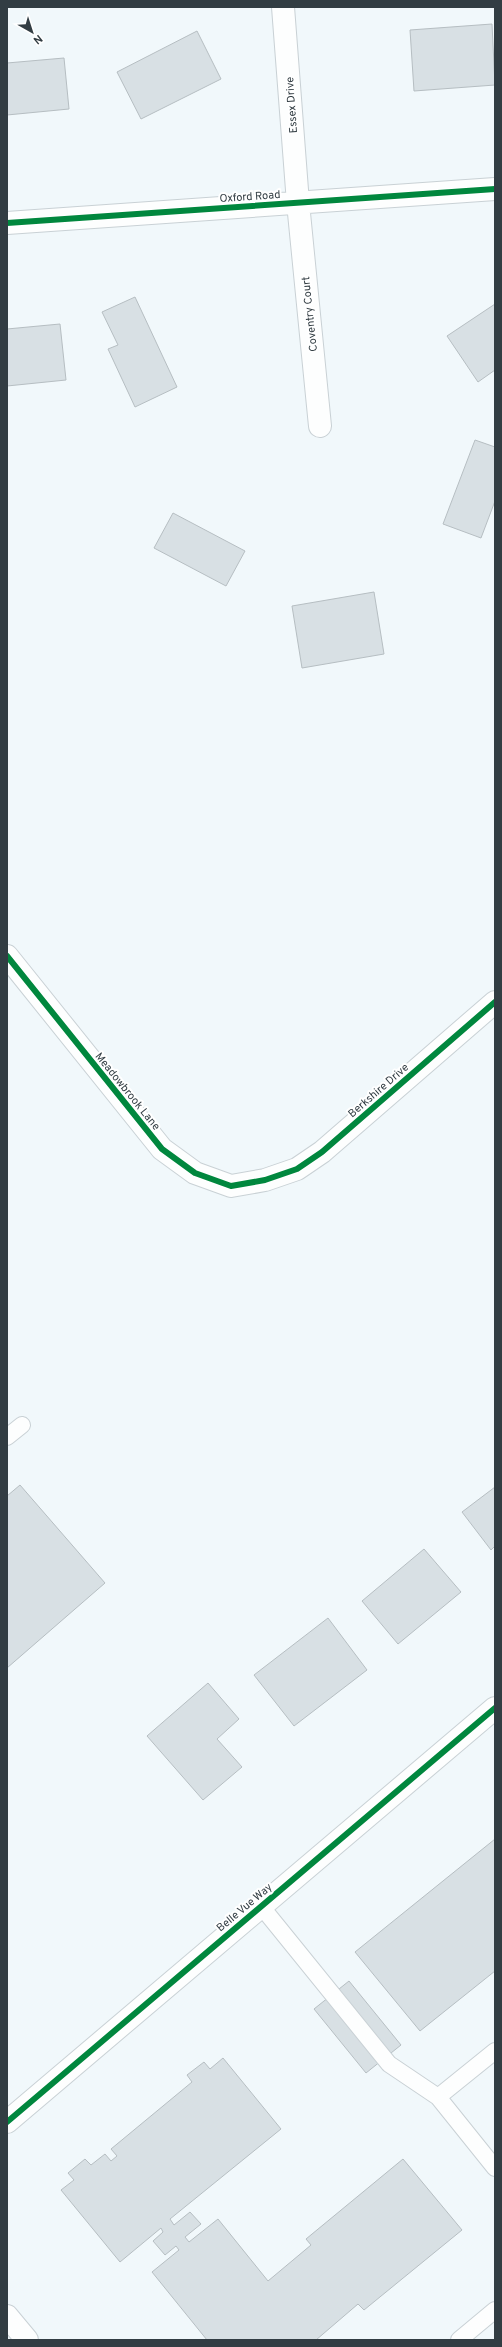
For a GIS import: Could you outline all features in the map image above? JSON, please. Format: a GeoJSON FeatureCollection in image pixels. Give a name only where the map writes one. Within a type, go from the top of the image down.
{"type":"FeatureCollection","features":[{"type":"Feature","properties":{"kind":"street","name":"Essex Drive"},"geometry":{"type":"LineString","coordinates":[[283,7],[298,203]]}},
{"type":"Feature","properties":{"kind":"street","name":"Oxford Road"},"geometry":{"type":"LineString","coordinates":[[7,223],[495,189]]}},
{"type":"Feature","properties":{"kind":"street","name":"Coventry Court"},"geometry":{"type":"LineString","coordinates":[[298,203],[320,426]]}},
{"type":"Feature","properties":{"kind":"street","name":"Meadowbrook Lane"},"geometry":{"type":"LineString","coordinates":[[7,956],[162,1149],[196,1173],[231,1186],[265,1180]]}},
{"type":"Feature","properties":{"kind":"street","name":"Berkshire Drive"},"geometry":{"type":"LineString","coordinates":[[265,1180],[297,1169],[322,1152],[495,1002]]}},
{"type":"Feature","properties":{"kind":"street","name":"Belle Vue Way"},"geometry":{"type":"LineString","coordinates":[[7,2122],[495,1708]]}},
{"type":"Feature","properties":{"kind":"street"},"geometry":{"type":"LineString","coordinates":[[7,2316],[27,2340]]}},
{"type":"Feature","properties":{"kind":"lane"},"geometry":{"type":"LineString","coordinates":[[7,1437],[22,1425]]}},
{"type":"Feature","properties":{"kind":"lane"},"geometry":{"type":"LineString","coordinates":[[261,1906],[389,2064],[438,2097],[495,2168]]}},
{"type":"Feature","properties":{"kind":"lane"},"geometry":{"type":"LineString","coordinates":[[438,2097],[495,2051]]}},
{"type":"Feature","properties":{"kind":"lane"},"geometry":{"type":"LineString","coordinates":[[459,2340],[495,2310]]}},
{"type":"Feature","properties":{"kind":"building"},"geometry":{"type":"Polygon","coordinates":[[[492,24],[495,85],[414,91],[410,30],[492,24]]]}},
{"type":"Feature","properties":{"kind":"building"},"geometry":{"type":"Polygon","coordinates":[[[197,31],[221,79],[141,119],[117,72],[197,31]]]}},
{"type":"Feature","properties":{"kind":"building"},"geometry":{"type":"Polygon","coordinates":[[[64,58],[69,109],[7,115],[7,63],[64,58]]]}},
{"type":"Feature","properties":{"kind":"building"},"geometry":{"type":"Polygon","coordinates":[[[135,297],[177,387],[135,407],[108,349],[118,345],[102,312],[135,297]]]}},
{"type":"Feature","properties":{"kind":"building"},"geometry":{"type":"Polygon","coordinates":[[[495,304],[495,370],[478,382],[447,336],[495,304]]]}},
{"type":"Feature","properties":{"kind":"building"},"geometry":{"type":"Polygon","coordinates":[[[60,324],[66,380],[7,386],[7,329],[60,324]]]}},
{"type":"Feature","properties":{"kind":"building"},"geometry":{"type":"Polygon","coordinates":[[[475,440],[495,447],[495,501],[481,538],[443,524],[475,440]]]}},
{"type":"Feature","properties":{"kind":"building"},"geometry":{"type":"Polygon","coordinates":[[[173,513],[245,551],[226,586],[154,548],[173,513]]]}},
{"type":"Feature","properties":{"kind":"building"},"geometry":{"type":"Polygon","coordinates":[[[374,592],[384,654],[302,668],[292,606],[374,592]]]}},
{"type":"Feature","properties":{"kind":"building"},"geometry":{"type":"Polygon","coordinates":[[[20,1485],[105,1583],[7,1668],[7,1496],[20,1485]]]}},
{"type":"Feature","properties":{"kind":"building"},"geometry":{"type":"Polygon","coordinates":[[[495,1487],[495,1546],[491,1550],[462,1512],[495,1487]]]}},
{"type":"Feature","properties":{"kind":"building"},"geometry":{"type":"Polygon","coordinates":[[[424,1549],[461,1592],[398,1644],[362,1601],[424,1549]]]}},
{"type":"Feature","properties":{"kind":"building"},"geometry":{"type":"Polygon","coordinates":[[[328,1618],[367,1670],[294,1726],[254,1675],[328,1618]]]}},
{"type":"Feature","properties":{"kind":"building"},"geometry":{"type":"Polygon","coordinates":[[[208,1683],[239,1719],[217,1739],[242,1767],[203,1800],[147,1736],[208,1683]]]}},
{"type":"Feature","properties":{"kind":"building"},"geometry":{"type":"Polygon","coordinates":[[[495,1839],[495,1971],[420,2031],[355,1952],[495,1839]]]}},
{"type":"Feature","properties":{"kind":"building"},"geometry":{"type":"Polygon","coordinates":[[[349,1981],[401,2045],[366,2073],[314,2009],[349,1981]]]}},
{"type":"Feature","properties":{"kind":"building"},"geometry":{"type":"Polygon","coordinates":[[[223,2058],[281,2129],[170,2219],[174,2225],[190,2212],[201,2224],[185,2237],[189,2242],[218,2219],[268,2281],[311,2245],[306,2239],[403,2159],[462,2230],[364,2310],[358,2304],[316,2340],[207,2340],[152,2272],[179,2250],[176,2246],[165,2255],[153,2241],[163,2232],[161,2228],[120,2262],[61,2190],[74,2180],[68,2173],[85,2159],[91,2165],[105,2154],[111,2161],[117,2156],[111,2149],[192,2082],[187,2075],[204,2062],[210,2069],[223,2058]]]}},
{"type":"Feature","properties":{"kind":"cycle path"},"geometry":{"type":"LineString","coordinates":[[7,223],[495,189]]}},
{"type":"Feature","properties":{"kind":"cycle path"},"geometry":{"type":"LineString","coordinates":[[7,956],[162,1149],[195,1173],[231,1186],[265,1180],[297,1169],[322,1152],[495,1002]]}},
{"type":"Feature","properties":{"kind":"cycle path"},"geometry":{"type":"LineString","coordinates":[[7,2122],[495,1708]]}}]}
